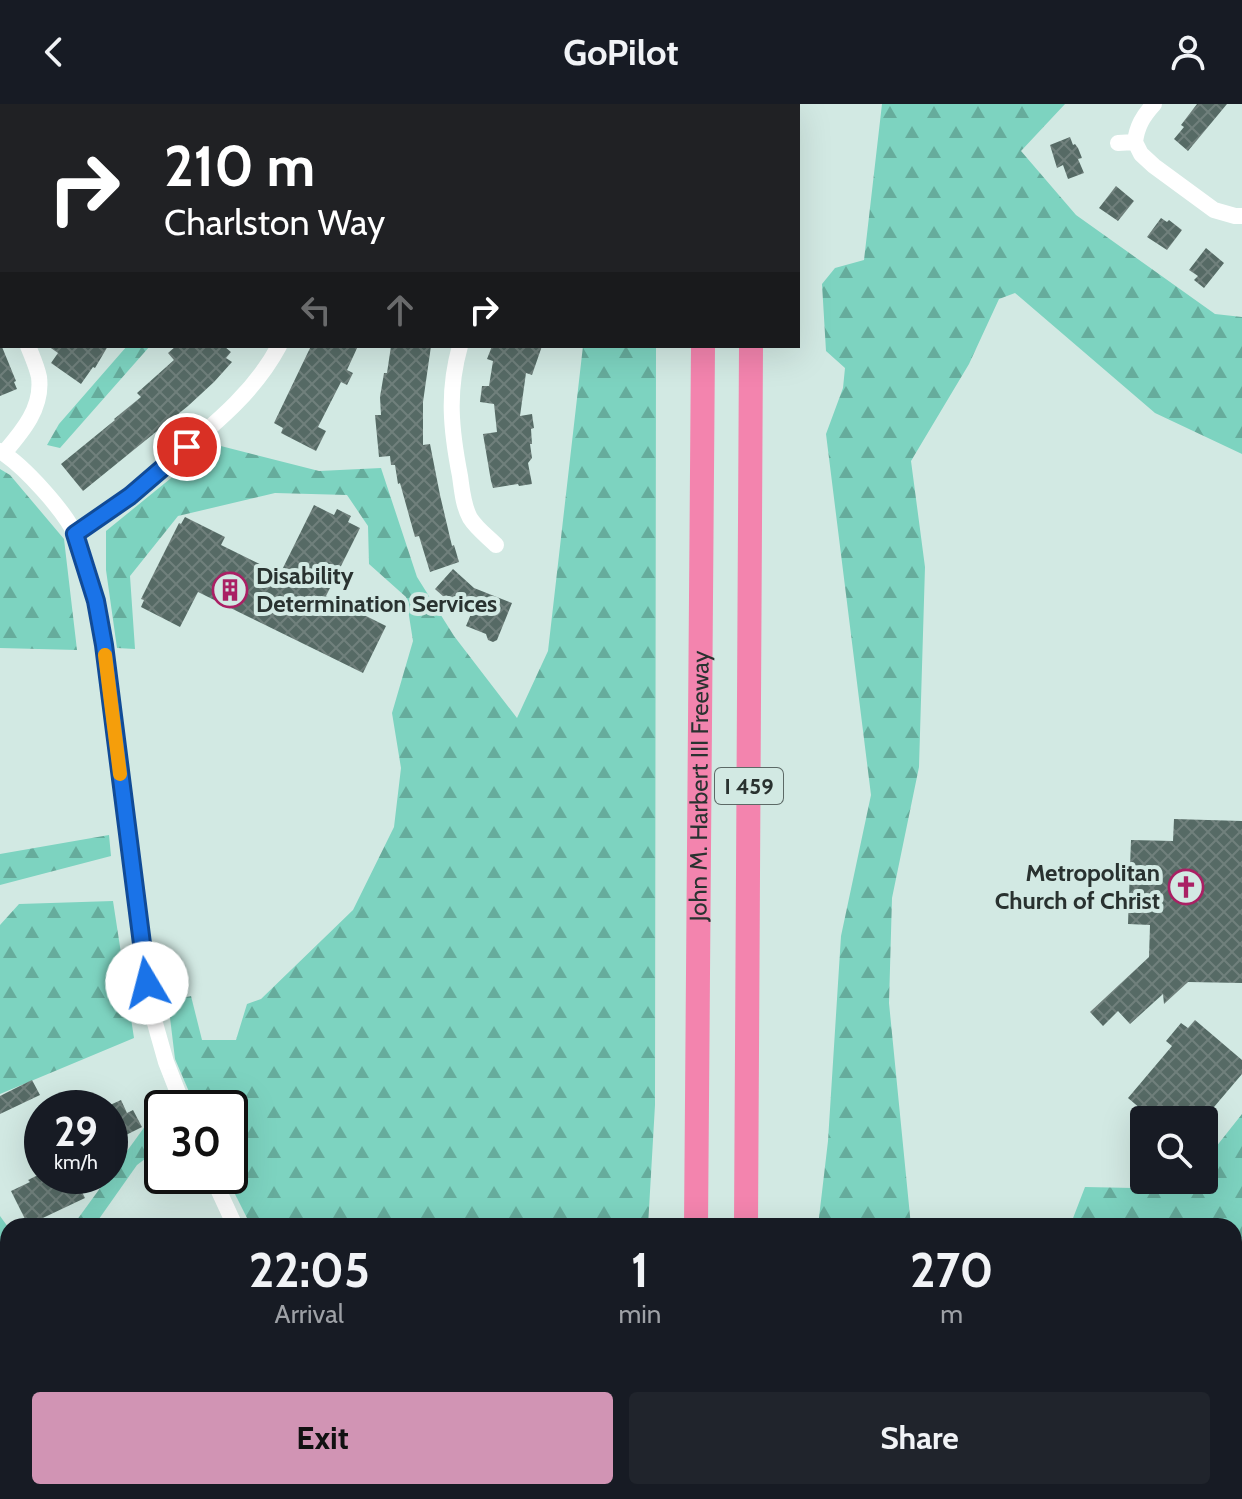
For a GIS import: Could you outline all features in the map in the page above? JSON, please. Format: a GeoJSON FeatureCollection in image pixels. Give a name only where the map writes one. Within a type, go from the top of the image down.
{"type":"FeatureCollection","features":[{"type":"Feature","properties":{"kind":"highway","name":"John M. Harbert III Freeway"},"geometry":{"type":"LineString","coordinates":[[696,1218],[703,348]]}},
{"type":"Feature","properties":{"kind":"highway","name":"John M. Harbert III Freeway"},"geometry":{"type":"LineString","coordinates":[[746,1218],[751,348]]}},
{"type":"Feature","properties":{"kind":"street"},"geometry":{"type":"LineString","coordinates":[[1154,104],[1126,142],[1214,210],[1242,216]]}},
{"type":"Feature","properties":{"kind":"street"},"geometry":{"type":"LineString","coordinates":[[29,348],[39,376],[38,398],[27,426],[2,452],[60,510],[75,534],[96,601],[151,1009],[177,1090]]}},
{"type":"Feature","properties":{"kind":"street"},"geometry":{"type":"LineString","coordinates":[[75,534],[130,496],[229,411],[263,372],[278,348]]}},
{"type":"Feature","properties":{"kind":"street"},"geometry":{"type":"LineString","coordinates":[[459,348],[451,401],[454,445],[465,505],[476,527],[496,545]]}},
{"type":"Feature","properties":{"kind":"street"},"geometry":{"type":"LineString","coordinates":[[220,1194],[231,1218]]}},
{"type":"Feature","properties":{"kind":"green space"},"geometry":{"type":"Polygon","coordinates":[[[882,104],[1065,104],[1021,151],[1076,215],[1215,314],[1242,317],[1242,454],[1155,413],[1015,293],[999,299],[969,364],[911,461],[925,567],[919,767],[892,898],[889,1003],[910,1218],[819,1218],[828,1141],[841,936],[871,795],[826,434],[843,388],[845,368],[826,351],[822,284],[835,268],[864,260],[882,104]]]}},
{"type":"Feature","properties":{"kind":"green space"},"geometry":{"type":"Polygon","coordinates":[[[125,348],[148,348],[60,448],[47,445],[59,424],[125,348]]]}},
{"type":"Feature","properties":{"kind":"green space"},"geometry":{"type":"Polygon","coordinates":[[[583,348],[656,348],[655,1105],[648,1218],[247,1218],[235,1194],[248,1194],[248,1090],[188,1090],[175,1059],[168,1001],[191,996],[202,1040],[236,1040],[247,1004],[261,999],[353,910],[394,827],[401,768],[392,713],[413,641],[406,597],[369,564],[368,526],[347,495],[275,493],[178,516],[130,576],[135,649],[117,648],[106,570],[106,531],[213,444],[319,471],[381,468],[417,577],[454,636],[517,718],[548,651],[583,348]]]}},
{"type":"Feature","properties":{"kind":"green space"},"geometry":{"type":"Polygon","coordinates":[[[0,469],[10,475],[64,539],[77,650],[0,648],[0,469]]]}},
{"type":"Feature","properties":{"kind":"green space"},"geometry":{"type":"Polygon","coordinates":[[[109,835],[111,856],[0,885],[0,854],[109,835]]]}},
{"type":"Feature","properties":{"kind":"green space"},"geometry":{"type":"Polygon","coordinates":[[[113,901],[134,1038],[0,1094],[0,925],[19,904],[113,901]]]}},
{"type":"Feature","properties":{"kind":"green space"},"geometry":{"type":"Polygon","coordinates":[[[1242,1114],[1242,1218],[1073,1218],[1085,1187],[1130,1188],[1130,1194],[1218,1194],[1218,1144],[1242,1114]]]}},
{"type":"Feature","properties":{"kind":"green space"},"geometry":{"type":"Polygon","coordinates":[[[144,1128],[144,1160],[128,1178],[128,1150],[144,1128]]]}},
{"type":"Feature","properties":{"kind":"green space"},"geometry":{"type":"Polygon","coordinates":[[[96,1194],[117,1194],[100,1218],[78,1218],[96,1194]]]}},
{"type":"Feature","properties":{"kind":"building"},"geometry":{"type":"Polygon","coordinates":[[[1197,104],[1227,104],[1188,151],[1174,139],[1197,104]]]}},
{"type":"Feature","properties":{"kind":"building"},"geometry":{"type":"Polygon","coordinates":[[[1070,137],[1082,158],[1078,159],[1084,173],[1068,179],[1063,165],[1057,168],[1050,145],[1070,137]]]}},
{"type":"Feature","properties":{"kind":"building"},"geometry":{"type":"Polygon","coordinates":[[[1116,186],[1134,201],[1118,221],[1099,208],[1116,186]]]}},
{"type":"Feature","properties":{"kind":"building"},"geometry":{"type":"Polygon","coordinates":[[[1161,218],[1182,230],[1167,250],[1147,237],[1161,218]]]}},
{"type":"Feature","properties":{"kind":"building"},"geometry":{"type":"Polygon","coordinates":[[[1206,248],[1224,263],[1204,288],[1194,280],[1198,276],[1189,270],[1206,248]]]}},
{"type":"Feature","properties":{"kind":"building"},"geometry":{"type":"Polygon","coordinates":[[[0,348],[2,348],[17,389],[0,396],[0,348]]]}},
{"type":"Feature","properties":{"kind":"building"},"geometry":{"type":"Polygon","coordinates":[[[51,348],[107,348],[81,384],[51,363],[58,353],[51,348]]]}},
{"type":"Feature","properties":{"kind":"building"},"geometry":{"type":"Polygon","coordinates":[[[174,348],[226,348],[231,352],[226,358],[232,362],[188,406],[83,491],[61,464],[141,397],[137,393],[174,360],[168,353],[174,348]]]}},
{"type":"Feature","properties":{"kind":"building"},"geometry":{"type":"Polygon","coordinates":[[[310,348],[357,348],[347,370],[353,373],[347,385],[341,382],[318,427],[326,431],[316,451],[281,433],[283,428],[274,423],[310,348]]]}},
{"type":"Feature","properties":{"kind":"building"},"geometry":{"type":"Polygon","coordinates":[[[391,348],[431,348],[423,402],[423,445],[430,444],[452,546],[459,562],[430,572],[419,536],[415,537],[395,465],[391,465],[390,456],[379,457],[375,415],[381,415],[380,397],[384,373],[387,373],[391,348]]]}},
{"type":"Feature","properties":{"kind":"building"},"geometry":{"type":"Polygon","coordinates":[[[491,348],[541,348],[532,375],[526,373],[520,416],[532,414],[532,458],[528,463],[532,484],[493,488],[483,434],[497,432],[494,404],[480,402],[482,386],[489,386],[493,361],[487,359],[491,348]]]}},
{"type":"Feature","properties":{"kind":"building","name":"Disability Determination Services"},"geometry":{"type":"Polygon","coordinates":[[[314,505],[334,515],[337,509],[351,516],[348,522],[360,528],[326,596],[386,626],[363,673],[198,592],[180,627],[141,607],[144,600],[141,599],[179,523],[185,517],[225,537],[221,545],[280,574],[314,505]]]}},
{"type":"Feature","properties":{"kind":"building"},"geometry":{"type":"Polygon","coordinates":[[[453,569],[474,588],[512,603],[497,640],[488,640],[486,634],[466,626],[471,614],[457,601],[453,605],[435,589],[453,569]]]}},
{"type":"Feature","properties":{"kind":"building"},"geometry":{"type":"Polygon","coordinates":[[[1174,819],[1242,821],[1242,983],[1188,982],[1164,1004],[1163,994],[1130,1024],[1118,1011],[1103,1026],[1090,1012],[1149,957],[1150,925],[1128,924],[1131,840],[1173,841],[1174,819]]]}},
{"type":"Feature","properties":{"kind":"building"},"geometry":{"type":"Polygon","coordinates":[[[1195,1020],[1242,1060],[1242,1074],[1215,1106],[1137,1106],[1128,1098],[1172,1046],[1166,1041],[1181,1023],[1188,1028],[1195,1020]]]}},
{"type":"Feature","properties":{"kind":"building"},"geometry":{"type":"Polygon","coordinates":[[[32,1080],[37,1090],[24,1090],[24,1103],[0,1114],[0,1096],[32,1080]]]}},
{"type":"Feature","properties":{"kind":"building"},"geometry":{"type":"Polygon","coordinates":[[[133,1110],[142,1127],[128,1134],[128,1112],[133,1110]]]}},
{"type":"Feature","properties":{"kind":"building"},"geometry":{"type":"Polygon","coordinates":[[[24,1185],[24,1194],[83,1194],[85,1198],[43,1218],[24,1218],[11,1191],[24,1185]]]}},
{"type":"Feature","properties":{"kind":"slow traffic"},"geometry":{"type":"LineString","coordinates":[[105,655],[120,774]]}},
{"type":"Feature","properties":{"kind":"place","name":"Disability Determination Services"},"geometry":{"type":"Point","coordinates":[230,590]}},
{"type":"Feature","properties":{"kind":"place","name":"Metropolitan Church of Christ"},"geometry":{"type":"Point","coordinates":[1186,887]}},
{"type":"Feature","properties":{"kind":"route"},"geometry":{"type":"LineString","coordinates":[[147,983],[104,645],[90,575],[75,534],[130,496],[187,447]]}}]}
